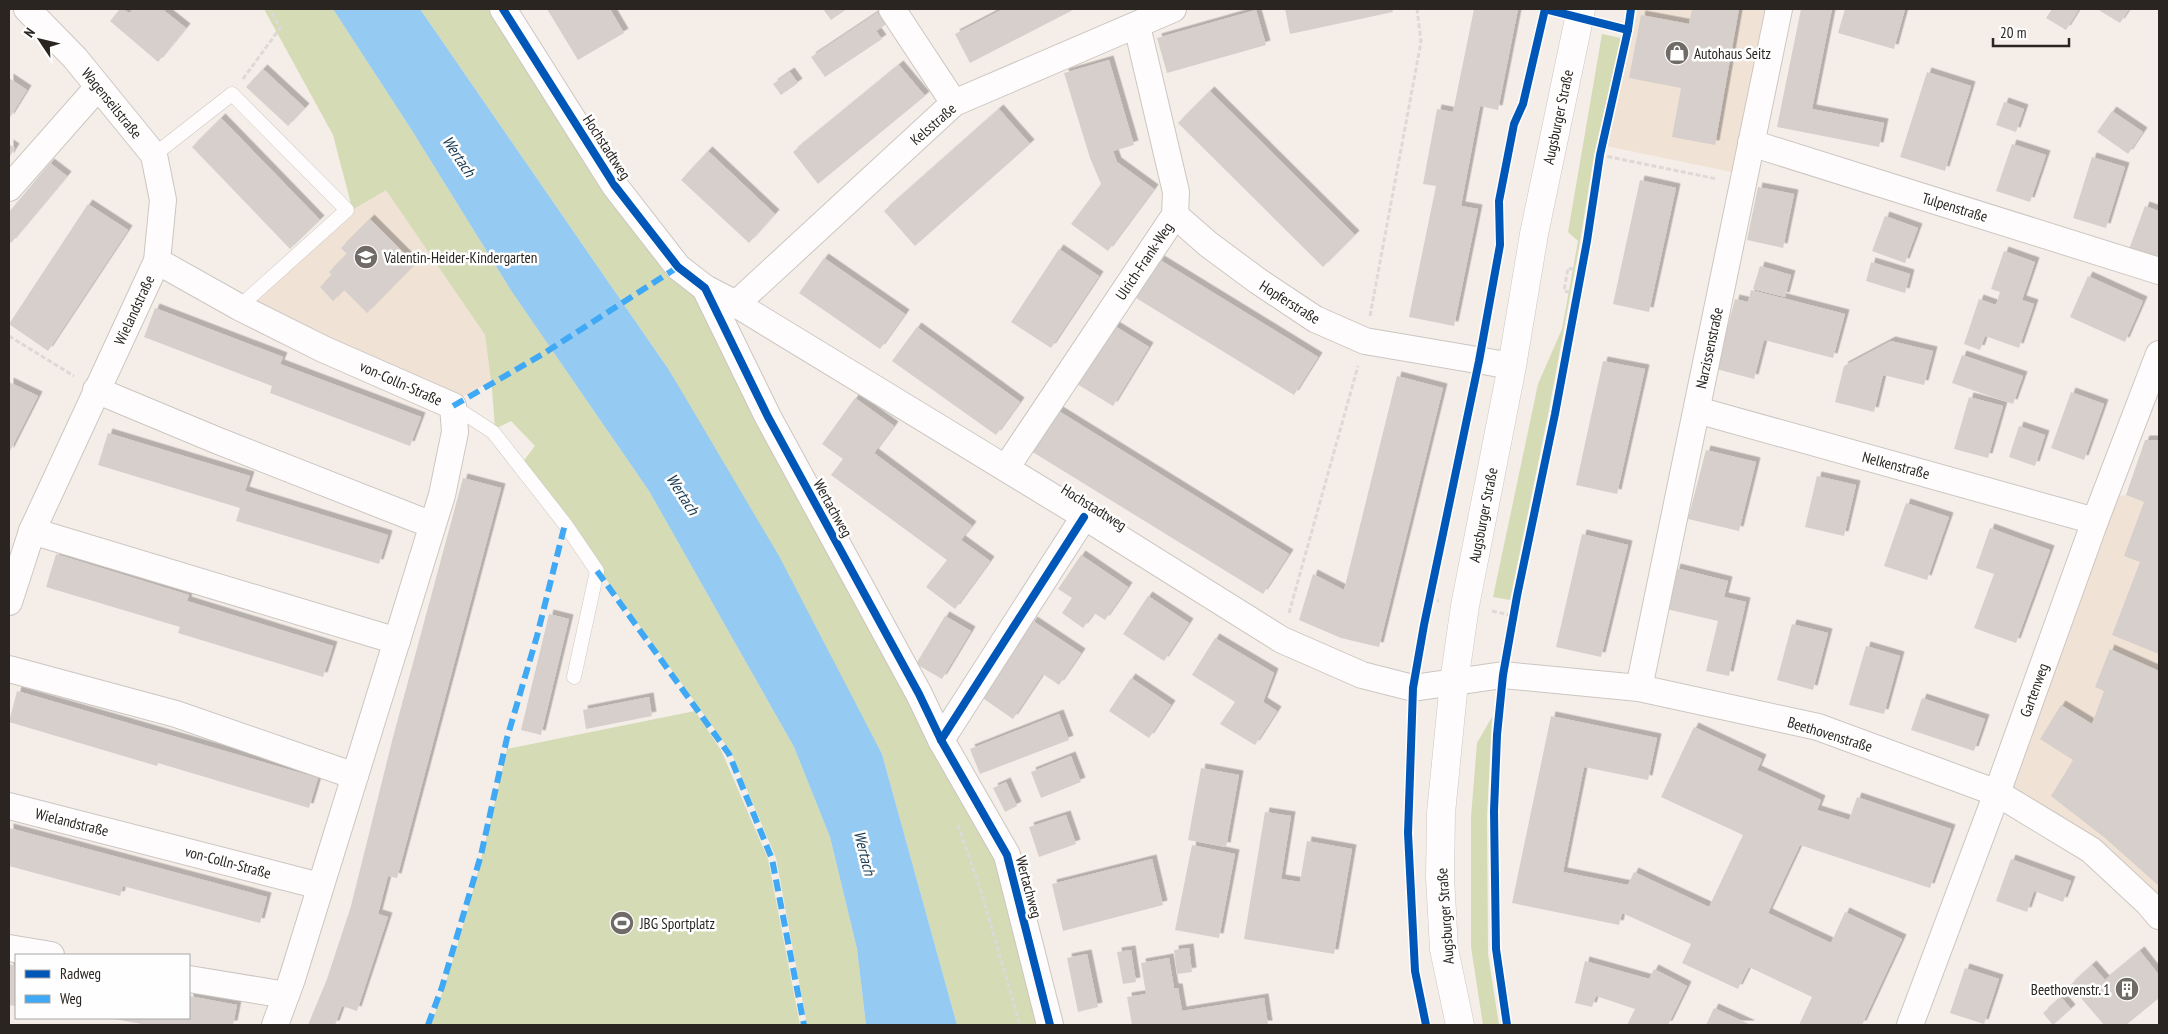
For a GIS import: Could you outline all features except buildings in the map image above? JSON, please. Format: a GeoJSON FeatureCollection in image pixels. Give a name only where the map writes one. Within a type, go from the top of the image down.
{"type":"FeatureCollection","features":[{"type":"Feature","properties":{"kind":"main road","name":"Augsburger Straße"},"geometry":{"type":"LineString","coordinates":[[1460,1025],[1444,949],[1440,877],[1441,813],[1454,682],[1465,606],[1512,366],[1534,234],[1581,9]]}},
{"type":"Feature","properties":{"kind":"street","name":"Wagenseilstraße"},"geometry":{"type":"LineString","coordinates":[[27,9],[75,58],[154,155],[163,200],[157,261]]}},
{"type":"Feature","properties":{"kind":"street","name":"Hochstadtweg"},"geometry":{"type":"LineString","coordinates":[[504,9],[615,186],[678,267],[705,288],[736,304],[1006,468],[1282,640],[1362,675],[1413,688],[1454,682]]}},
{"type":"Feature","properties":{"kind":"street"},"geometry":{"type":"LineString","coordinates":[[892,9],[954,103]]}},
{"type":"Feature","properties":{"kind":"street","name":"Kelsstraße"},"geometry":{"type":"LineString","coordinates":[[736,304],[954,103],[1137,26],[1172,9]]}},
{"type":"Feature","properties":{"kind":"street","name":"Narzissenstraße"},"geometry":{"type":"LineString","coordinates":[[1639,688],[1779,9]]}},
{"type":"Feature","properties":{"kind":"street","name":"Ulrich-Frank-Weg"},"geometry":{"type":"LineString","coordinates":[[1006,468],[1175,215],[1176,192],[1137,26]]}},
{"type":"Feature","properties":{"kind":"street"},"geometry":{"type":"LineString","coordinates":[[9,188],[98,87]]}},
{"type":"Feature","properties":{"kind":"street","name":"Tulpenstraße"},"geometry":{"type":"LineString","coordinates":[[1751,143],[2159,271]]}},
{"type":"Feature","properties":{"kind":"street","name":"Hopferstraße"},"geometry":{"type":"LineString","coordinates":[[1175,215],[1208,244],[1258,282],[1315,319],[1365,341],[1512,366]]}},
{"type":"Feature","properties":{"kind":"street","name":"Wielandstraße"},"geometry":{"type":"LineString","coordinates":[[9,602],[32,531],[157,261],[239,307]]}},
{"type":"Feature","properties":{"kind":"street","name":"Wertachweg"},"geometry":{"type":"LineString","coordinates":[[705,288],[768,417],[919,694],[941,740],[1007,854],[1050,1025]]}},
{"type":"Feature","properties":{"kind":"street","name":"von-Colln-Straße"},"geometry":{"type":"LineString","coordinates":[[239,307],[323,349],[453,406],[455,432],[442,495],[275,1025]]}},
{"type":"Feature","properties":{"kind":"street","name":"Gartenweg"},"geometry":{"type":"LineString","coordinates":[[1910,1025],[1997,793],[2094,521],[2159,354]]}},
{"type":"Feature","properties":{"kind":"street"},"geometry":{"type":"LineString","coordinates":[[96,390],[216,440],[432,525]]}},
{"type":"Feature","properties":{"kind":"street","name":"Nelkenstraße"},"geometry":{"type":"LineString","coordinates":[[1697,410],[2094,521]]}},
{"type":"Feature","properties":{"kind":"street"},"geometry":{"type":"LineString","coordinates":[[941,740],[1084,517]]}},
{"type":"Feature","properties":{"kind":"street"},"geometry":{"type":"LineString","coordinates":[[32,531],[396,641]]}},
{"type":"Feature","properties":{"kind":"street"},"geometry":{"type":"LineString","coordinates":[[9,669],[176,714],[355,776]]}},
{"type":"Feature","properties":{"kind":"street","name":"Beethovenstraße"},"geometry":{"type":"LineString","coordinates":[[1454,682],[1503,675],[1639,688],[1818,727],[1997,793],[2091,850],[2148,903],[2159,916]]}},
{"type":"Feature","properties":{"kind":"street","name":"Wielandstraße"},"geometry":{"type":"LineString","coordinates":[[9,806],[135,838]]}},
{"type":"Feature","properties":{"kind":"street","name":"von-Colln-Straße"},"geometry":{"type":"LineString","coordinates":[[135,838],[320,886]]}},
{"type":"Feature","properties":{"kind":"street"},"geometry":{"type":"LineString","coordinates":[[9,948],[45,954]]}},
{"type":"Feature","properties":{"kind":"street"},"geometry":{"type":"LineString","coordinates":[[190,979],[286,995]]}},
{"type":"Feature","properties":{"kind":"lane"},"geometry":{"type":"LineString","coordinates":[[154,155],[232,94],[347,210],[239,307]]}},
{"type":"Feature","properties":{"kind":"lane"},"geometry":{"type":"LineString","coordinates":[[453,406],[494,432],[565,524],[597,571],[574,677]]}},
{"type":"Feature","properties":{"kind":"path"},"geometry":{"type":"LineString","coordinates":[[232,94],[280,28],[270,9]]}},
{"type":"Feature","properties":{"kind":"path"},"geometry":{"type":"LineString","coordinates":[[1600,155],[1743,185]]}},
{"type":"Feature","properties":{"kind":"path"},"geometry":{"type":"LineString","coordinates":[[1577,294],[1564,291],[1568,268],[1581,271]]}},
{"type":"Feature","properties":{"kind":"path"},"geometry":{"type":"LineString","coordinates":[[9,336],[96,390]]}},
{"type":"Feature","properties":{"kind":"path"},"geometry":{"type":"LineString","coordinates":[[955,817],[981,891],[1020,1025]]}},
{"type":"Feature","properties":{"kind":"shaded area"},"geometry":{"type":"Polygon","coordinates":[[[1638,9],[1767,9],[1741,174],[1606,146],[1638,9]]]}},
{"type":"Feature","properties":{"kind":"shaded area","name":"Valentin-Heider-Kindergarten"},"geometry":{"type":"Polygon","coordinates":[[[386,189],[485,335],[491,381],[453,402],[246,306],[354,209],[386,189]]]}},
{"type":"Feature","properties":{"kind":"shaded area"},"geometry":{"type":"Polygon","coordinates":[[[2126,495],[2159,508],[2159,908],[2004,789],[2116,496],[2126,495]]]}},
{"type":"Feature","properties":{"kind":"green space"},"geometry":{"type":"Polygon","coordinates":[[[264,9],[333,9],[411,129],[512,292],[649,491],[794,747],[830,837],[857,949],[866,1025],[807,1025],[776,858],[731,752],[522,463],[535,446],[511,421],[495,429],[485,335],[386,190],[354,209],[351,204],[333,135],[264,9]]]}},
{"type":"Feature","properties":{"kind":"green space"},"geometry":{"type":"Polygon","coordinates":[[[420,9],[490,9],[556,116],[703,292],[1002,857],[1043,1025],[957,1025],[882,754],[669,370],[420,9]]]}},
{"type":"Feature","properties":{"kind":"green space"},"geometry":{"type":"Polygon","coordinates":[[[1602,34],[1621,38],[1594,155],[1548,415],[1510,600],[1493,597],[1538,384],[1562,329],[1578,241],[1568,232],[1602,34]]]}},
{"type":"Feature","properties":{"kind":"green space","name":"JBG Sportplatz"},"geometry":{"type":"Polygon","coordinates":[[[695,711],[721,750],[768,859],[800,1025],[431,1025],[454,957],[474,888],[507,749],[695,711]]]}},
{"type":"Feature","properties":{"kind":"green space"},"geometry":{"type":"Polygon","coordinates":[[[1492,717],[1487,816],[1488,954],[1499,1025],[1483,1025],[1471,947],[1471,817],[1477,743],[1492,717]]]}},
{"type":"Feature","properties":{"kind":"water","name":"Wertach"},"geometry":{"type":"Polygon","coordinates":[[[333,9],[420,9],[669,370],[779,556],[882,754],[957,1025],[866,1025],[857,949],[830,837],[794,747],[649,491],[512,292],[411,129],[333,9]]]}},
{"type":"Feature","properties":{"kind":"marked path"},"geometry":{"type":"LineString","coordinates":[[453,406],[543,354],[678,267]]}},
{"type":"Feature","properties":{"kind":"marked path"},"geometry":{"type":"LineString","coordinates":[[428,1025],[442,987],[481,855],[507,738],[537,636],[565,524]]}},
{"type":"Feature","properties":{"kind":"marked path"},"geometry":{"type":"LineString","coordinates":[[597,571],[729,754],[772,859],[804,1025]]}},
{"type":"Feature","properties":{"kind":"cycle path"},"geometry":{"type":"LineString","coordinates":[[503,9],[615,186],[678,267],[705,288],[768,417],[919,694],[941,740],[1007,855],[1050,1025]]}},
{"type":"Feature","properties":{"kind":"cycle path"},"geometry":{"type":"LineString","coordinates":[[1545,9],[1628,30]]}},
{"type":"Feature","properties":{"kind":"cycle path"},"geometry":{"type":"LineString","coordinates":[[1426,1025],[1415,971],[1408,833],[1413,688],[1424,625],[1479,361],[1500,245],[1499,201],[1514,124],[1523,104],[1545,9]]}},
{"type":"Feature","properties":{"kind":"cycle path"},"geometry":{"type":"LineString","coordinates":[[1507,1025],[1496,949],[1494,811],[1497,735],[1503,675],[1517,596],[1555,414],[1587,241],[1600,155],[1631,9]]}},
{"type":"Feature","properties":{"kind":"cycle path"},"geometry":{"type":"LineString","coordinates":[[941,740],[1084,517]]}},
{"type":"Feature","properties":{"kind":"place","name":"Autohaus Seitz"},"geometry":{"type":"Point","coordinates":[1677,53]}},
{"type":"Feature","properties":{"kind":"place","name":"Valentin-Heider-Kindergarten"},"geometry":{"type":"Point","coordinates":[366,257]}},
{"type":"Feature","properties":{"kind":"place","name":"JBG Sportplatz"},"geometry":{"type":"Point","coordinates":[622,923]}},
{"type":"Feature","properties":{"kind":"place","name":"Beethovenstr. 1"},"geometry":{"type":"Point","coordinates":[2127,989]}}]}
